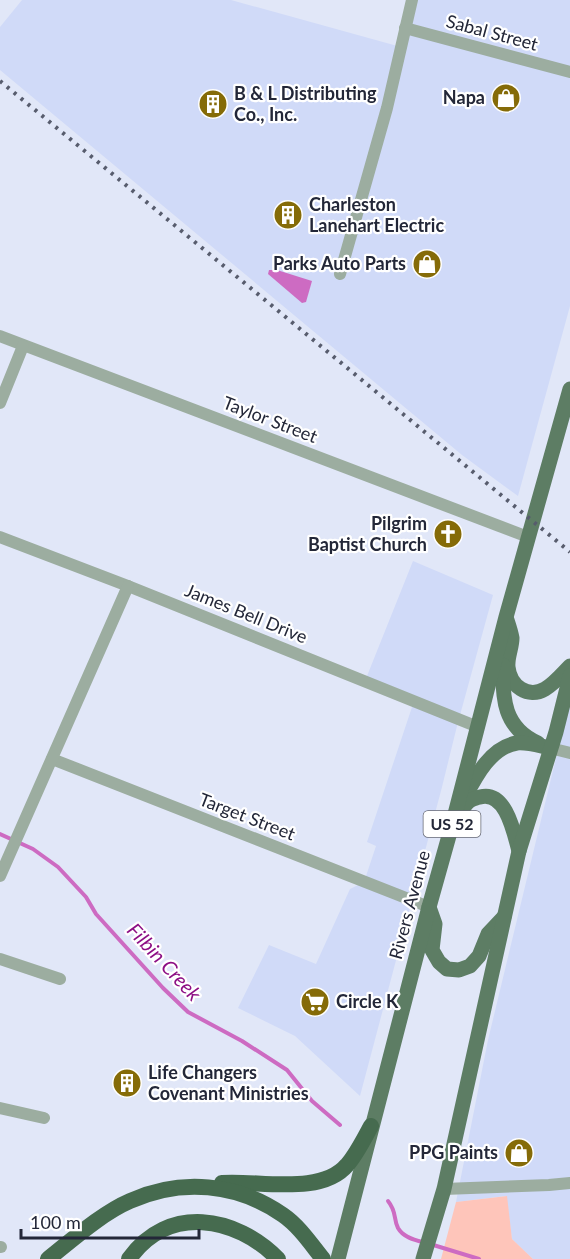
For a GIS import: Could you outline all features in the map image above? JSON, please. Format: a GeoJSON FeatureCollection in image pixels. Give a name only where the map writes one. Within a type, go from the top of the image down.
{"type":"FeatureCollection","features":[{"type":"Feature","properties":{"kind":"highway"},"geometry":{"type":"LineString","coordinates":[[48,1259],[110,1212],[129,1201],[171,1189],[239,1182],[299,1184],[332,1178],[348,1165],[371,1126]]}},
{"type":"Feature","properties":{"kind":"highway"},"geometry":{"type":"LineString","coordinates":[[197,1186],[218,1187],[246,1195],[284,1215],[323,1259]]}},
{"type":"Feature","properties":{"kind":"highway"},"geometry":{"type":"LineString","coordinates":[[129,1259],[141,1244],[167,1228],[200,1221],[219,1224],[253,1238],[279,1259]]}},
{"type":"Feature","properties":{"kind":"main road","name":"Rivers Avenue"},"geometry":{"type":"LineString","coordinates":[[338,1259],[506,617],[569,394]]}},
{"type":"Feature","properties":{"kind":"main road"},"geometry":{"type":"LineString","coordinates":[[506,617],[512,640],[508,664],[510,677],[517,687],[533,693],[544,689],[570,666]]}},
{"type":"Feature","properties":{"kind":"main road"},"geometry":{"type":"LineString","coordinates":[[498,648],[503,662],[503,700],[510,719],[529,739],[550,748]]}},
{"type":"Feature","properties":{"kind":"main road"},"geometry":{"type":"LineString","coordinates":[[423,1259],[444,1189],[519,851],[570,676]]}},
{"type":"Feature","properties":{"kind":"main road"},"geometry":{"type":"LineString","coordinates":[[454,818],[482,768],[491,757],[516,743],[550,748]]}},
{"type":"Feature","properties":{"kind":"main road"},"geometry":{"type":"LineString","coordinates":[[454,818],[472,799],[484,795],[495,798],[503,806],[508,816],[519,851]]}},
{"type":"Feature","properties":{"kind":"main road"},"geometry":{"type":"LineString","coordinates":[[429,907],[435,924],[432,950],[439,962],[447,969],[453,970],[470,966],[479,956],[488,934],[505,916]]}},
{"type":"Feature","properties":{"kind":"street"},"geometry":{"type":"LineString","coordinates":[[340,274],[387,108],[412,0]]}},
{"type":"Feature","properties":{"kind":"street","name":"Sabal Street"},"geometry":{"type":"LineString","coordinates":[[405,28],[570,72]]}},
{"type":"Feature","properties":{"kind":"street","name":"Taylor Street"},"geometry":{"type":"LineString","coordinates":[[0,336],[528,537]]}},
{"type":"Feature","properties":{"kind":"street"},"geometry":{"type":"LineString","coordinates":[[0,403],[23,345]]}},
{"type":"Feature","properties":{"kind":"street","name":"James Bell Drive"},"geometry":{"type":"LineString","coordinates":[[0,537],[478,727]]}},
{"type":"Feature","properties":{"kind":"street"},"geometry":{"type":"LineString","coordinates":[[0,876],[128,586]]}},
{"type":"Feature","properties":{"kind":"street"},"geometry":{"type":"LineString","coordinates":[[550,748],[570,753]]}},
{"type":"Feature","properties":{"kind":"street","name":"Target Street"},"geometry":{"type":"LineString","coordinates":[[52,759],[429,907]]}},
{"type":"Feature","properties":{"kind":"street"},"geometry":{"type":"LineString","coordinates":[[0,959],[60,978]]}},
{"type":"Feature","properties":{"kind":"street"},"geometry":{"type":"LineString","coordinates":[[0,1108],[44,1118]]}},
{"type":"Feature","properties":{"kind":"street"},"geometry":{"type":"LineString","coordinates":[[444,1189],[570,1183]]}},
{"type":"Feature","properties":{"kind":"shaded area"},"geometry":{"type":"Polygon","coordinates":[[[22,0],[231,0],[401,47],[412,0],[570,0],[570,306],[518,496],[462,455],[0,70],[0,27],[22,0]]]}},
{"type":"Feature","properties":{"kind":"shaded area"},"geometry":{"type":"Polygon","coordinates":[[[269,270],[277,270],[312,281],[306,302],[302,303],[268,274],[269,270]]]}},
{"type":"Feature","properties":{"kind":"shaded area"},"geometry":{"type":"Polygon","coordinates":[[[413,561],[493,595],[360,1096],[295,1036],[238,1008],[269,945],[316,964],[350,889],[364,882],[376,846],[367,842],[414,701],[365,681],[413,561]]]}},
{"type":"Feature","properties":{"kind":"shaded area"},"geometry":{"type":"Polygon","coordinates":[[[570,704],[570,1259],[533,1259],[512,1239],[506,1196],[456,1202],[488,1040],[570,704]]]}},
{"type":"Feature","properties":{"kind":"shaded area"},"geometry":{"type":"Polygon","coordinates":[[[507,1196],[512,1239],[533,1259],[441,1259],[456,1202],[507,1196]]]}},
{"type":"Feature","properties":{"kind":"waterway","name":"Filbin Creek"},"geometry":{"type":"LineString","coordinates":[[0,834],[33,849],[58,867],[86,897],[96,914],[163,988],[188,1012],[242,1041],[287,1070],[312,1101],[340,1125]]}},
{"type":"Feature","properties":{"kind":"waterway","name":"Filbin Creek"},"geometry":{"type":"LineString","coordinates":[[388,1201],[393,1208],[400,1231],[409,1238],[423,1242]]}},
{"type":"Feature","properties":{"kind":"waterway","name":"Filbin Creek"},"geometry":{"type":"LineString","coordinates":[[430,1244],[479,1259]]}},
{"type":"Feature","properties":{"kind":"railway"},"geometry":{"type":"LineString","coordinates":[[0,81],[570,552]]}},
{"type":"Feature","properties":{"kind":"place","name":"Napa"},"geometry":{"type":"Point","coordinates":[506,98]}},
{"type":"Feature","properties":{"kind":"place","name":"B & L Distributing Co., Inc."},"geometry":{"type":"Point","coordinates":[213,104]}},
{"type":"Feature","properties":{"kind":"place","name":"Charleston Lanehart Electric"},"geometry":{"type":"Point","coordinates":[288,215]}},
{"type":"Feature","properties":{"kind":"place","name":"Parks Auto Parts"},"geometry":{"type":"Point","coordinates":[427,264]}},
{"type":"Feature","properties":{"kind":"place","name":"Pilgrim Baptist Church"},"geometry":{"type":"Point","coordinates":[448,534]}},
{"type":"Feature","properties":{"kind":"place","name":"Circle K"},"geometry":{"type":"Point","coordinates":[315,1002]}},
{"type":"Feature","properties":{"kind":"place","name":"Life Changers Covenant Ministries"},"geometry":{"type":"Point","coordinates":[127,1083]}},
{"type":"Feature","properties":{"kind":"place","name":"PPG Paints"},"geometry":{"type":"Point","coordinates":[519,1153]}}]}
